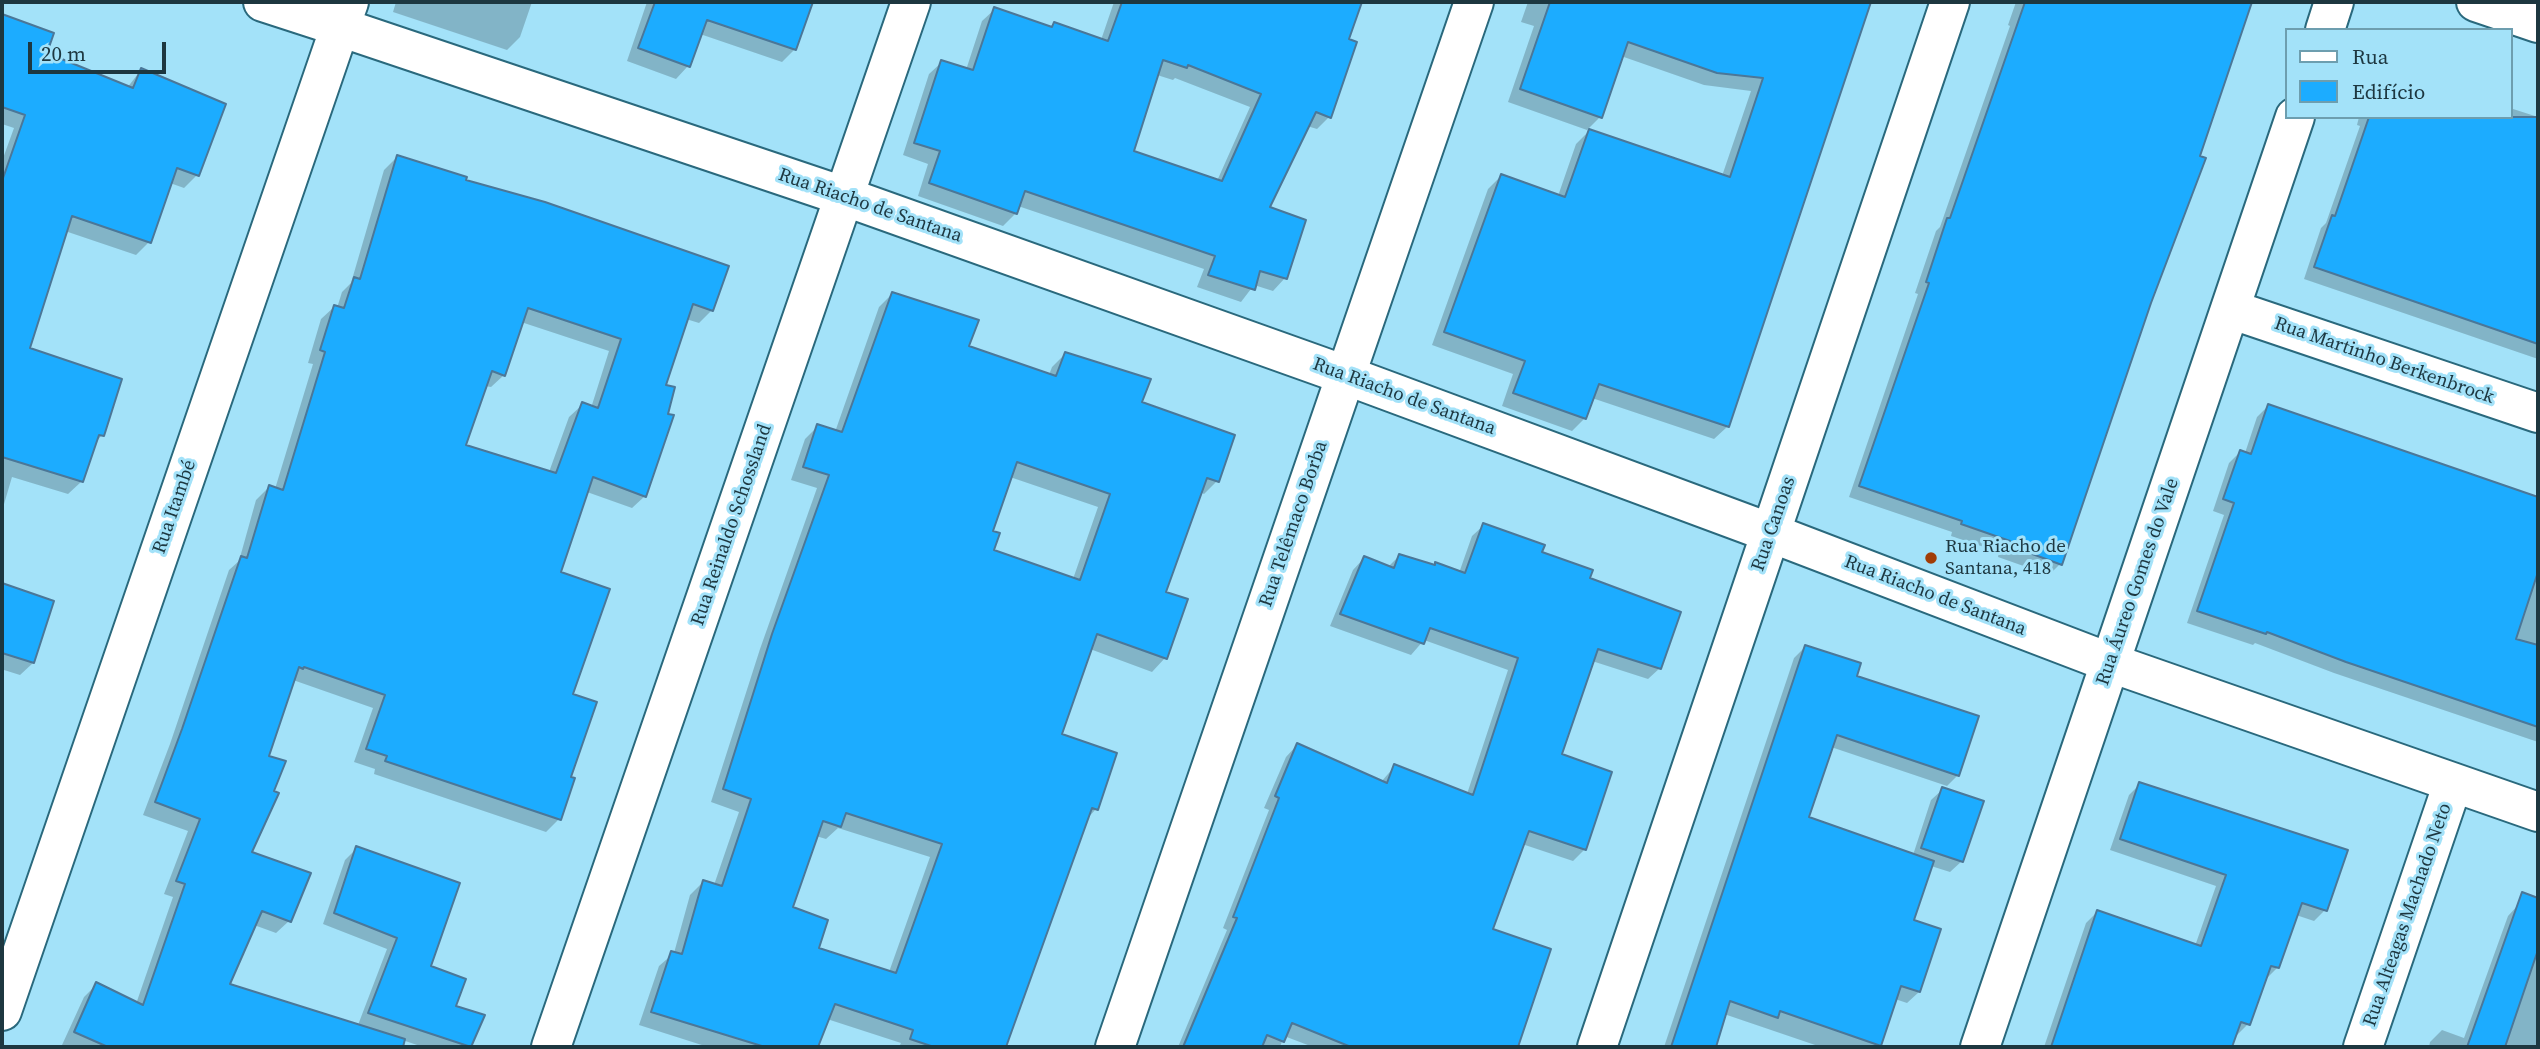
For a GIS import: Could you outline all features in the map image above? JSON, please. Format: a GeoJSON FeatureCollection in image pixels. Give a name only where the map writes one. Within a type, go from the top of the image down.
{"type":"FeatureCollection","features":[{"type":"Feature","properties":{"kind":"street","name":"Rua Riacho de Santana"},"geometry":{"type":"LineString","coordinates":[[263,2],[344,15],[1345,375],[1771,533],[2110,663],[2538,812]]}},
{"type":"Feature","properties":{"kind":"street","name":"Rua Reinaldo Schossland"},"geometry":{"type":"LineString","coordinates":[[551,1047],[911,2]]}},
{"type":"Feature","properties":{"kind":"street","name":"Rua Telêmaco Borba"},"geometry":{"type":"LineString","coordinates":[[1115,1047],[1474,2]]}},
{"type":"Feature","properties":{"kind":"street","name":"Rua Canoas"},"geometry":{"type":"LineString","coordinates":[[1597,1047],[1950,2]]}},
{"type":"Feature","properties":{"kind":"street"},"geometry":{"type":"LineString","coordinates":[[2326,28],[2334,2]]}},
{"type":"Feature","properties":{"kind":"street"},"geometry":{"type":"LineString","coordinates":[[2476,2],[2538,23]]}},
{"type":"Feature","properties":{"kind":"street","name":"Rua Itambé"},"geometry":{"type":"LineString","coordinates":[[2,1011],[344,15]]}},
{"type":"Feature","properties":{"kind":"street","name":"Rua Áureo Gomes do Vale"},"geometry":{"type":"LineString","coordinates":[[1980,1047],[2294,119]]}},
{"type":"Feature","properties":{"kind":"street","name":"Rua Martinho Berkenbrock"},"geometry":{"type":"LineString","coordinates":[[2230,309],[2538,414]]}},
{"type":"Feature","properties":{"kind":"street","name":"Rua Alteagas Machado Neto"},"geometry":{"type":"LineString","coordinates":[[2363,1047],[2453,783]]}},
{"type":"Feature","properties":{"kind":"building"},"geometry":{"type":"Polygon","coordinates":[[[655,2],[813,2],[796,50],[707,20],[690,67],[638,48],[655,2]]]}},
{"type":"Feature","properties":{"kind":"building"},"geometry":{"type":"Polygon","coordinates":[[[1122,2],[1362,2],[1349,39],[1357,42],[1331,118],[1316,112],[1270,207],[1306,220],[1287,279],[1260,271],[1255,290],[1208,275],[1215,256],[1025,191],[1017,214],[929,183],[940,151],[914,143],[941,60],[973,70],[994,7],[1052,27],[1054,22],[1108,41],[1122,2]],[[1163,60],[1134,151],[1222,181],[1261,94],[1188,65],[1187,68],[1163,60]]]}},
{"type":"Feature","properties":{"kind":"building"},"geometry":{"type":"Polygon","coordinates":[[[1550,2],[1871,2],[1729,427],[1599,384],[1586,419],[1513,393],[1525,361],[1444,332],[1501,174],[1565,197],[1589,129],[1730,177],[1763,78],[1717,73],[1628,42],[1602,118],[1520,89],[1550,2]]]}},
{"type":"Feature","properties":{"kind":"building"},"geometry":{"type":"Polygon","coordinates":[[[2025,2],[2252,2],[2200,156],[2206,158],[2151,303],[2062,565],[2008,545],[2010,541],[1961,524],[1962,521],[1859,486],[1929,283],[1926,282],[1947,218],[1950,218],[2025,2]]]}},
{"type":"Feature","properties":{"kind":"building"},"geometry":{"type":"Polygon","coordinates":[[[2,14],[54,33],[47,53],[133,88],[141,68],[226,104],[199,176],[177,168],[151,243],[72,216],[30,348],[122,379],[104,436],[99,435],[83,482],[2,457],[2,181],[25,115],[2,107],[2,14]]]}},
{"type":"Feature","properties":{"kind":"building"},"geometry":{"type":"Polygon","coordinates":[[[2538,117],[2538,344],[2314,267],[2332,215],[2335,216],[2368,119],[2538,117]]]}},
{"type":"Feature","properties":{"kind":"building"},"geometry":{"type":"Polygon","coordinates":[[[397,155],[467,177],[466,180],[545,202],[729,266],[713,311],[693,304],[666,385],[675,387],[668,414],[674,415],[646,497],[593,477],[561,572],[610,589],[573,694],[597,702],[571,777],[575,778],[561,820],[385,761],[387,756],[366,749],[385,695],[299,667],[269,756],[286,761],[274,791],[279,793],[252,852],[311,873],[291,922],[262,911],[230,984],[405,1039],[403,1047],[108,1047],[74,1032],[96,982],[143,1005],[185,884],[176,881],[200,819],[155,802],[241,556],[247,558],[269,485],[283,490],[325,352],[320,350],[334,305],[344,308],[354,277],[360,279],[397,155]],[[528,308],[505,376],[492,371],[466,445],[556,473],[582,402],[598,408],[621,339],[528,308]]]}},
{"type":"Feature","properties":{"kind":"building"},"geometry":{"type":"Polygon","coordinates":[[[892,292],[979,320],[969,346],[1056,376],[1065,352],[1151,379],[1142,402],[1235,435],[1219,482],[1207,478],[1166,592],[1188,599],[1167,659],[1097,634],[1062,734],[1117,753],[1098,810],[1092,808],[1006,1047],[934,1047],[910,1039],[913,1030],[835,1004],[818,1047],[765,1047],[651,1012],[671,951],[682,954],[703,880],[722,886],[751,799],[723,789],[772,634],[829,475],[803,467],[817,424],[842,432],[892,292]],[[1017,462],[993,531],[1000,533],[994,550],[1080,580],[1110,494],[1017,462]],[[846,813],[841,827],[823,821],[793,907],[828,920],[819,948],[896,973],[942,844],[846,813]]]}},
{"type":"Feature","properties":{"kind":"building"},"geometry":{"type":"Polygon","coordinates":[[[2268,404],[2538,497],[2538,572],[2516,639],[2538,645],[2538,727],[2346,662],[2267,632],[2266,634],[2197,611],[2234,503],[2223,499],[2240,450],[2251,454],[2268,404]]]}},
{"type":"Feature","properties":{"kind":"building"},"geometry":{"type":"Polygon","coordinates":[[[1483,523],[1545,545],[1542,552],[1593,570],[1590,578],[1681,612],[1661,669],[1598,649],[1562,754],[1612,772],[1586,850],[1529,831],[1493,929],[1551,949],[1518,1047],[1351,1047],[1292,1023],[1284,1042],[1267,1035],[1262,1047],[1183,1047],[1237,918],[1233,917],[1279,798],[1275,796],[1297,743],[1387,783],[1394,764],[1473,795],[1518,658],[1430,628],[1424,644],[1340,614],[1364,556],[1394,568],[1399,554],[1435,565],[1435,562],[1465,573],[1483,523]]]}},
{"type":"Feature","properties":{"kind":"building"},"geometry":{"type":"Polygon","coordinates":[[[2,583],[54,601],[34,663],[2,653],[2,583]]]}},
{"type":"Feature","properties":{"kind":"building"},"geometry":{"type":"Polygon","coordinates":[[[1805,645],[1861,663],[1857,676],[1979,716],[1959,776],[1837,735],[1809,817],[1934,861],[1914,920],[1941,929],[1920,992],[1901,986],[1881,1046],[1780,1011],[1778,1018],[1730,1001],[1716,1047],[1671,1047],[1805,645]]]}},
{"type":"Feature","properties":{"kind":"building"},"geometry":{"type":"Polygon","coordinates":[[[2139,782],[2348,850],[2327,911],[2302,903],[2279,968],[2271,966],[2250,1025],[2241,1022],[2232,1047],[2051,1047],[2097,910],[2201,946],[2226,875],[2120,839],[2139,782]]]}},
{"type":"Feature","properties":{"kind":"building"},"geometry":{"type":"Polygon","coordinates":[[[1942,787],[1984,801],[1963,862],[1921,848],[1942,787]]]}},
{"type":"Feature","properties":{"kind":"building"},"geometry":{"type":"Polygon","coordinates":[[[356,846],[460,883],[431,966],[466,979],[456,1006],[485,1015],[471,1047],[368,1013],[397,938],[334,913],[356,846]]]}},
{"type":"Feature","properties":{"kind":"building"},"geometry":{"type":"Polygon","coordinates":[[[2522,892],[2538,898],[2538,950],[2505,1047],[2467,1047],[2522,892]]]}},
{"type":"Feature","properties":{"kind":"place","name":"Rua Riacho de Santana, 418"},"geometry":{"type":"Point","coordinates":[1931,558]}}]}
